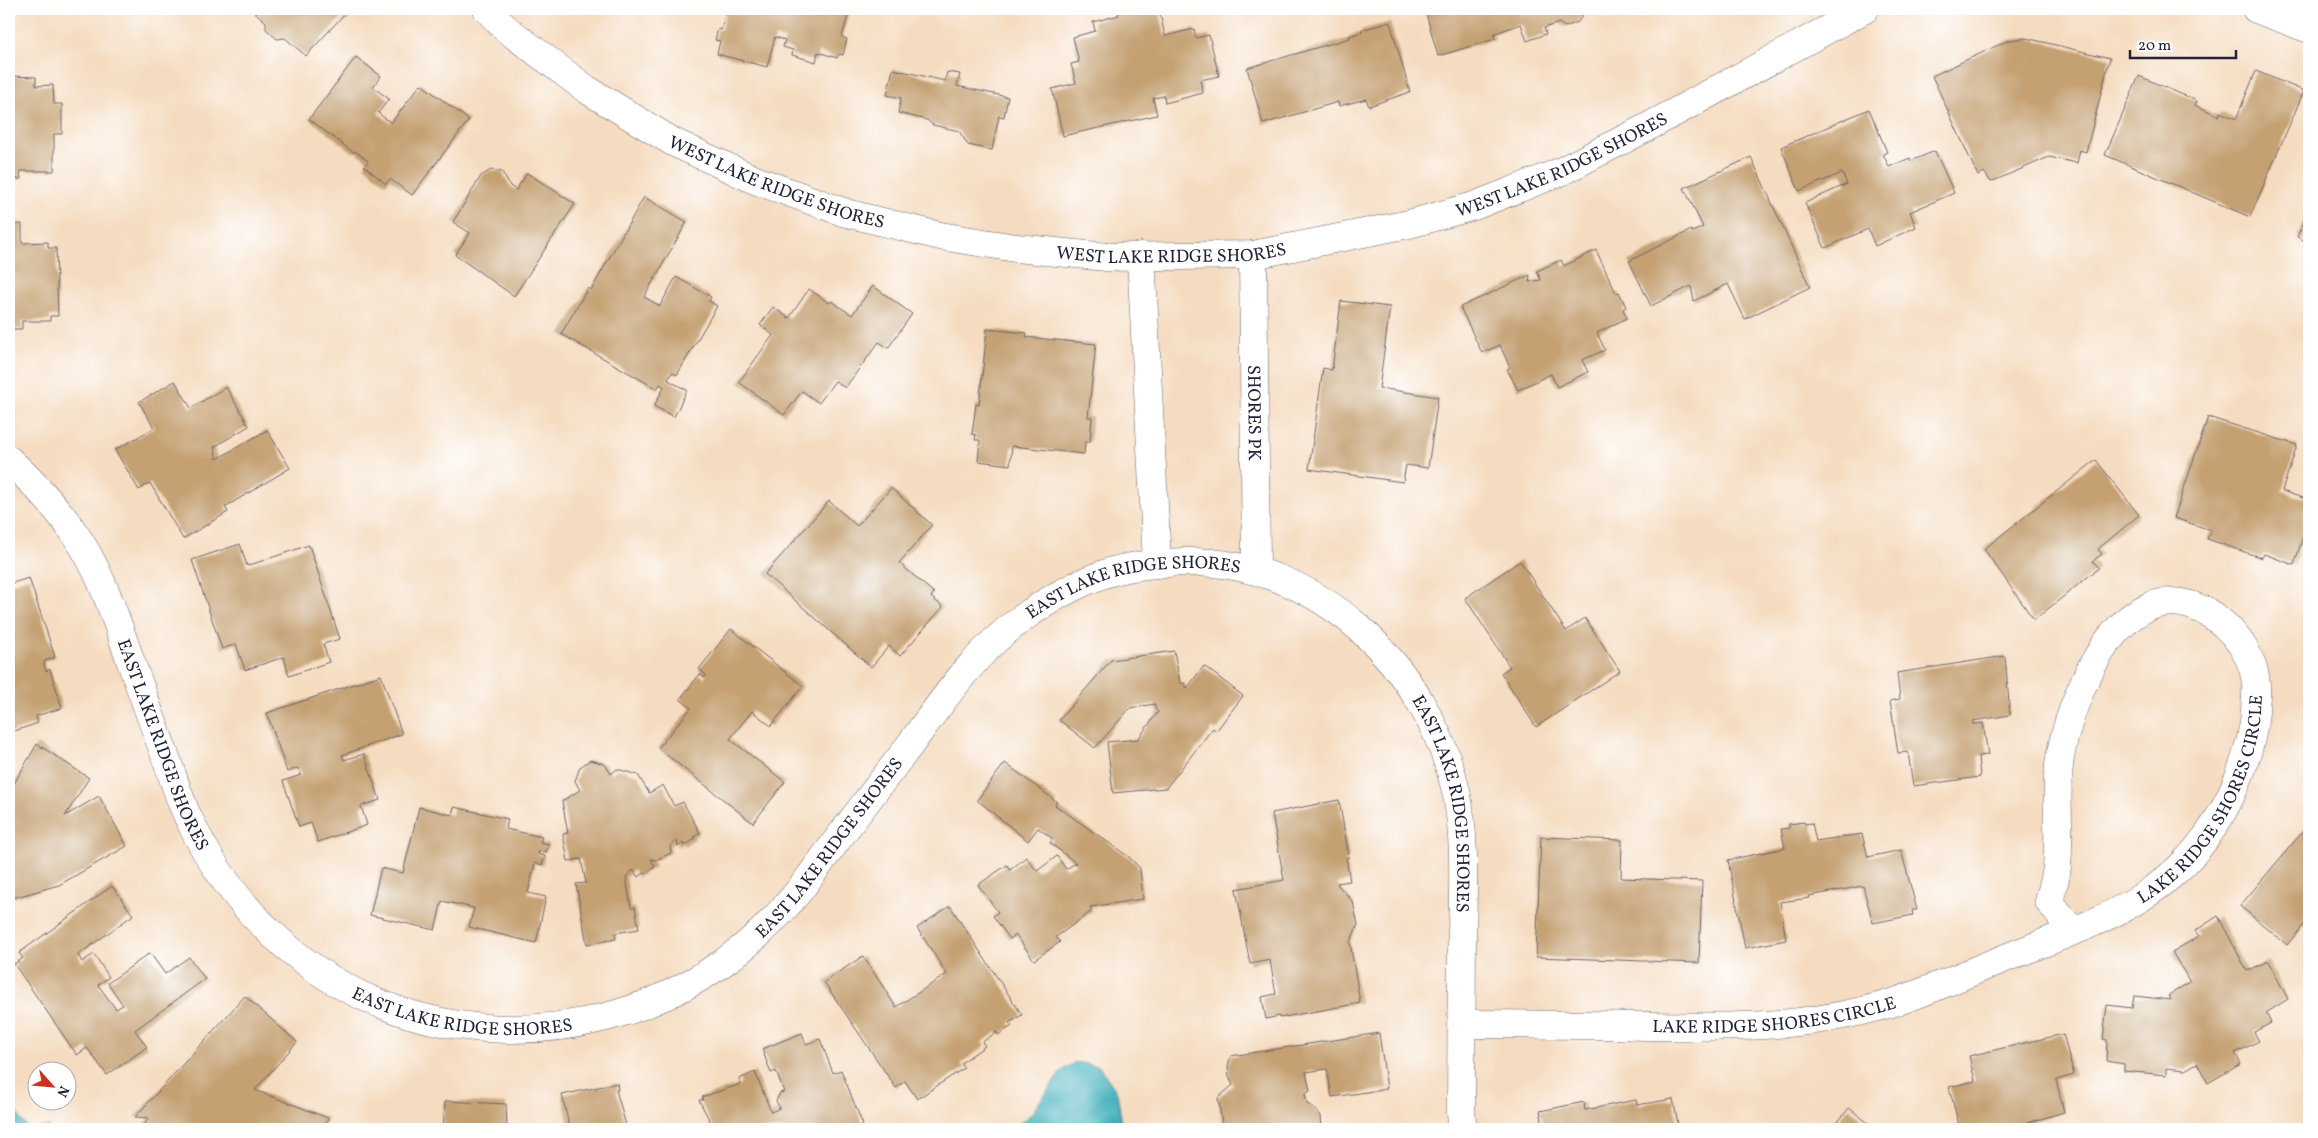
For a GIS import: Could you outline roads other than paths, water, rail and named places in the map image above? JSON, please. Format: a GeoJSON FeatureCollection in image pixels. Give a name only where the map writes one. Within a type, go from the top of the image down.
{"type":"FeatureCollection","features":[{"type":"Feature","properties":{"kind":"street","name":"WEST LAKE RIDGE SHORES"},"geometry":{"type":"LineString","coordinates":[[486,9],[505,28],[586,89],[674,142],[755,180],[846,213],[940,236],[1016,248],[1107,257],[1253,255],[1418,221],[1474,206],[1560,172],[1644,129],[1865,9]]}},
{"type":"Feature","properties":{"kind":"street"},"geometry":{"type":"LineString","coordinates":[[2256,9],[2309,29]]}},
{"type":"Feature","properties":{"kind":"street","name":"SHORES PK"},"geometry":{"type":"LineString","coordinates":[[1253,255],[1256,570]]}},
{"type":"Feature","properties":{"kind":"street"},"geometry":{"type":"LineString","coordinates":[[1141,256],[1157,563]]}},
{"type":"Feature","properties":{"kind":"street","name":"EAST LAKE RIDGE SHORES"},"geometry":{"type":"LineString","coordinates":[[9,460],[38,487],[75,533],[101,580],[187,815],[211,861],[247,910],[294,954],[338,984],[391,1008],[447,1024],[506,1030],[558,1028],[606,1018],[654,1002],[702,978],[747,945],[786,907],[975,660],[1015,623],[1063,591],[1109,572],[1157,563],[1204,562],[1256,570],[1302,588],[1343,613],[1381,648],[1414,691],[1439,739],[1456,791],[1463,842],[1461,1024],[1461,1114],[1463,1129]]}},
{"type":"Feature","properties":{"kind":"street","name":"LAKE RIDGE SHORES CIRCLE"},"geometry":{"type":"LineString","coordinates":[[1461,1024],[1741,1027],[1821,1019],[1898,1001],[2072,931],[2123,910],[2161,885],[2195,853],[2221,816],[2241,773],[2254,724],[2256,684],[2249,658],[2230,630],[2207,612],[2186,603],[2162,603],[2141,610],[2120,626],[2090,668],[2071,711],[2060,759],[2057,868],[2049,901],[2072,931]]}},
{"type":"Feature","properties":{"kind":"water"},"geometry":{"type":"Polygon","coordinates":[[[1075,1062],[1099,1066],[1117,1092],[1123,1129],[1013,1129],[1031,1114],[1061,1072],[1075,1062]]]}},
{"type":"Feature","properties":{"kind":"water"},"geometry":{"type":"Polygon","coordinates":[[[9,1098],[21,1120],[29,1129],[9,1129],[9,1098]]]}},
{"type":"Feature","properties":{"kind":"water"},"geometry":{"type":"Polygon","coordinates":[[[48,1126],[52,1129],[29,1129],[48,1126]]]}}]}
